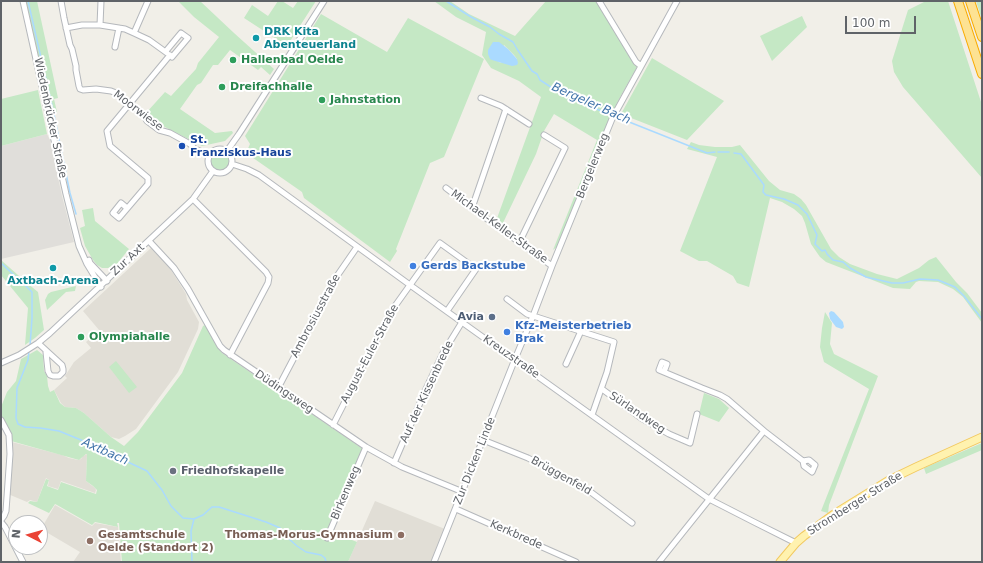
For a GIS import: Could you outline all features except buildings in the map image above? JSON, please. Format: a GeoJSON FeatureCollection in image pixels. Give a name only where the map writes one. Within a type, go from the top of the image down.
{"type":"FeatureCollection","features":[{"type":"Feature","properties":{"kind":"highway"},"geometry":{"type":"LineString","coordinates":[[958,1],[982,74]]}},
{"type":"Feature","properties":{"kind":"highway"},"geometry":{"type":"LineString","coordinates":[[970,1],[982,37]]}},
{"type":"Feature","properties":{"kind":"main road","name":"Stromberger Straße"},"geometry":{"type":"LineString","coordinates":[[780,562],[804,536],[823,522],[889,480],[982,437]]}},
{"type":"Feature","properties":{"kind":"street","name":"Wiedenbrücker Straße"},"geometry":{"type":"LineString","coordinates":[[23,1],[79,246],[84,258],[101,287]]}},
{"type":"Feature","properties":{"kind":"street","name":"Moorwiese"},"geometry":{"type":"LineString","coordinates":[[61,1],[80,89],[96,88],[116,93],[143,114],[147,121],[159,130],[170,133],[190,144],[195,149],[209,155]]}},
{"type":"Feature","properties":{"kind":"street"},"geometry":{"type":"LineString","coordinates":[[100,25],[102,10],[101,1]]}},
{"type":"Feature","properties":{"kind":"street"},"geometry":{"type":"LineString","coordinates":[[134,33],[148,1]]}},
{"type":"Feature","properties":{"kind":"street"},"geometry":{"type":"LineString","coordinates":[[227,151],[324,1]]}},
{"type":"Feature","properties":{"kind":"street"},"geometry":{"type":"LineString","coordinates":[[599,1],[636,62],[641,66]]}},
{"type":"Feature","properties":{"kind":"street","name":"Bergelerweg"},"geometry":{"type":"LineString","coordinates":[[515,359],[612,119],[677,1]]}},
{"type":"Feature","properties":{"kind":"street"},"geometry":{"type":"LineString","coordinates":[[66,28],[82,25],[100,25],[119,28],[149,40],[168,53],[107,131],[110,146],[148,178],[148,184],[127,208]]}},
{"type":"Feature","properties":{"kind":"street"},"geometry":{"type":"LineString","coordinates":[[115,47],[119,28]]}},
{"type":"Feature","properties":{"kind":"street"},"geometry":{"type":"LineString","coordinates":[[481,98],[501,106],[529,124]]}},
{"type":"Feature","properties":{"kind":"street"},"geometry":{"type":"LineString","coordinates":[[472,208],[506,109]]}},
{"type":"Feature","properties":{"kind":"street"},"geometry":{"type":"LineString","coordinates":[[519,243],[565,148],[544,135]]}},
{"type":"Feature","properties":{"kind":"street"},"geometry":{"type":"LineString","coordinates":[[219,148],[227,151],[231,157],[232,164],[229,169],[223,173],[216,173],[208,165],[207,162],[209,155],[215,149],[219,148]]}},
{"type":"Feature","properties":{"kind":"street","name":"Kreuzstraße"},"geometry":{"type":"LineString","coordinates":[[232,164],[259,175],[709,499],[796,543]]}},
{"type":"Feature","properties":{"kind":"street","name":"Zur Axt"},"geometry":{"type":"LineString","coordinates":[[1,362],[35,345],[50,333],[101,287],[193,199],[213,171]]}},
{"type":"Feature","properties":{"kind":"street","name":"Michael-Keller-Straße"},"geometry":{"type":"LineString","coordinates":[[446,188],[552,266]]}},
{"type":"Feature","properties":{"kind":"street"},"geometry":{"type":"LineString","coordinates":[[193,199],[266,272],[269,277],[268,283],[230,355]]}},
{"type":"Feature","properties":{"kind":"street","name":"Wiedenbrücker Straße"},"geometry":{"type":"LineString","coordinates":[[77,236],[90,263],[107,281]]}},
{"type":"Feature","properties":{"kind":"street","name":"Düdingsweg"},"geometry":{"type":"LineString","coordinates":[[149,241],[174,268],[188,289],[220,346],[230,355],[366,448],[394,463],[463,492]]}},
{"type":"Feature","properties":{"kind":"street","name":"August-Euler-Straße"},"geometry":{"type":"LineString","coordinates":[[333,425],[385,323],[395,306],[440,243],[476,269],[447,311]]}},
{"type":"Feature","properties":{"kind":"street","name":"Ambrosiusstraße"},"geometry":{"type":"LineString","coordinates":[[278,388],[337,276],[357,247]]}},
{"type":"Feature","properties":{"kind":"street"},"geometry":{"type":"LineString","coordinates":[[507,299],[527,314],[582,331],[566,364]]}},
{"type":"Feature","properties":{"kind":"street","name":"Auf der Kissenbrede"},"geometry":{"type":"LineString","coordinates":[[394,463],[443,353],[462,322]]}},
{"type":"Feature","properties":{"kind":"street","name":"Sürlandweg"},"geometry":{"type":"LineString","coordinates":[[582,331],[614,342],[602,390],[592,415]]}},
{"type":"Feature","properties":{"kind":"street"},"geometry":{"type":"LineString","coordinates":[[35,345],[46,352],[62,365],[63,372],[59,376],[53,376],[48,371],[46,352]]}},
{"type":"Feature","properties":{"kind":"street","name":"Zur Dicken Linde"},"geometry":{"type":"LineString","coordinates":[[434,562],[515,359]]}},
{"type":"Feature","properties":{"kind":"street"},"geometry":{"type":"LineString","coordinates":[[664,372],[727,399],[803,461]]}},
{"type":"Feature","properties":{"kind":"street","name":"Sürlandweg"},"geometry":{"type":"LineString","coordinates":[[602,390],[641,418],[669,434],[690,442],[697,414]]}},
{"type":"Feature","properties":{"kind":"street"},"geometry":{"type":"LineString","coordinates":[[1,420],[9,435],[10,454],[6,510],[1,521],[23,562]]}},
{"type":"Feature","properties":{"kind":"street"},"geometry":{"type":"LineString","coordinates":[[659,562],[764,430]]}},
{"type":"Feature","properties":{"kind":"street","name":"Brüggenfeld"},"geometry":{"type":"LineString","coordinates":[[483,440],[528,458],[570,480],[593,494],[632,523]]}},
{"type":"Feature","properties":{"kind":"street","name":"Birkenweg"},"geometry":{"type":"LineString","coordinates":[[327,538],[366,448]]}},
{"type":"Feature","properties":{"kind":"street","name":"Kerkbrede"},"geometry":{"type":"LineString","coordinates":[[456,509],[576,562]]}},
{"type":"Feature","properties":{"kind":"shaded area"},"geometry":{"type":"Polygon","coordinates":[[[47,134],[50,140],[74,242],[1,259],[1,146],[47,134]]]}},
{"type":"Feature","properties":{"kind":"shaded area"},"geometry":{"type":"Polygon","coordinates":[[[151,248],[168,265],[186,294],[187,300],[199,322],[198,329],[178,372],[136,429],[119,439],[111,437],[84,413],[76,408],[65,407],[54,390],[67,378],[65,376],[74,362],[91,348],[86,342],[99,330],[83,311],[151,248]]]}},
{"type":"Feature","properties":{"kind":"shaded area"},"geometry":{"type":"Polygon","coordinates":[[[12,442],[78,460],[87,454],[86,481],[95,488],[95,493],[61,481],[58,489],[48,486],[49,480],[46,478],[37,502],[30,500],[27,502],[8,494],[12,442]]]}},
{"type":"Feature","properties":{"kind":"shaded area","name":"Thomas-Morus-Gymnasium"},"geometry":{"type":"Polygon","coordinates":[[[375,501],[445,529],[431,562],[348,562],[375,501]]]}},
{"type":"Feature","properties":{"kind":"shaded area","name":"Gesamtschule Oelde (Standort 2)"},"geometry":{"type":"Polygon","coordinates":[[[55,505],[92,526],[95,523],[118,527],[121,562],[73,562],[80,552],[48,533],[48,517],[55,505]]]}},
{"type":"Feature","properties":{"kind":"green space"},"geometry":{"type":"Polygon","coordinates":[[[26,1],[37,1],[58,98],[54,99],[57,112],[53,113],[50,111],[26,1]]]}},
{"type":"Feature","properties":{"kind":"green space"},"geometry":{"type":"Polygon","coordinates":[[[178,1],[200,1],[274,69],[270,75],[261,67],[258,70],[230,50],[218,65],[213,65],[201,83],[197,85],[180,109],[215,133],[232,131],[233,133],[225,141],[202,146],[159,124],[146,113],[165,92],[171,96],[196,69],[198,63],[219,37],[194,17],[178,1]]]}},
{"type":"Feature","properties":{"kind":"green space"},"geometry":{"type":"Polygon","coordinates":[[[278,1],[282,1],[293,8],[298,1],[316,1],[287,46],[244,18],[252,5],[268,16],[278,1]]]}},
{"type":"Feature","properties":{"kind":"green space"},"geometry":{"type":"Polygon","coordinates":[[[434,1],[450,1],[469,14],[515,36],[546,1],[596,1],[637,67],[610,118],[558,246],[553,250],[597,140],[554,114],[544,131],[536,154],[502,225],[496,221],[541,97],[519,81],[491,68],[482,55],[486,32],[456,17],[434,1]],[[504,45],[498,62],[504,63],[517,59],[504,45]]]}},
{"type":"Feature","properties":{"kind":"green space"},"geometry":{"type":"Polygon","coordinates":[[[924,1],[948,1],[982,105],[982,178],[903,87],[894,72],[892,61],[908,10],[924,1]]]}},
{"type":"Feature","properties":{"kind":"green space"},"geometry":{"type":"Polygon","coordinates":[[[976,1],[982,1],[982,20],[976,1]]]}},
{"type":"Feature","properties":{"kind":"green space"},"geometry":{"type":"Polygon","coordinates":[[[321,14],[387,52],[408,18],[484,59],[444,157],[430,163],[396,249],[397,251],[390,262],[304,198],[302,192],[246,153],[250,144],[245,136],[321,14]]]}},
{"type":"Feature","properties":{"kind":"green space"},"geometry":{"type":"Polygon","coordinates":[[[802,16],[807,27],[772,61],[760,36],[802,16]]]}},
{"type":"Feature","properties":{"kind":"green space"},"geometry":{"type":"Polygon","coordinates":[[[652,58],[724,101],[687,140],[621,114],[652,58]]]}},
{"type":"Feature","properties":{"kind":"green space"},"geometry":{"type":"Polygon","coordinates":[[[38,90],[47,134],[1,146],[1,99],[38,90]]]}},
{"type":"Feature","properties":{"kind":"green space"},"geometry":{"type":"Polygon","coordinates":[[[691,142],[699,145],[715,147],[732,147],[740,145],[769,181],[780,190],[794,194],[801,199],[806,205],[831,249],[839,257],[850,264],[877,274],[897,279],[919,268],[929,260],[936,257],[982,313],[982,323],[963,297],[953,289],[938,282],[919,281],[916,282],[910,289],[893,288],[826,262],[820,257],[811,244],[802,216],[782,202],[770,198],[749,287],[737,283],[733,276],[707,261],[699,261],[680,251],[717,157],[687,149],[691,142]]]}},
{"type":"Feature","properties":{"kind":"green space"},"geometry":{"type":"Polygon","coordinates":[[[220,151],[227,154],[230,161],[227,168],[220,171],[213,168],[210,161],[213,154],[220,151]]]}},
{"type":"Feature","properties":{"kind":"green space"},"geometry":{"type":"Polygon","coordinates":[[[93,208],[95,221],[129,249],[116,265],[108,268],[102,268],[93,260],[85,246],[80,228],[85,226],[82,210],[93,208]]]}},
{"type":"Feature","properties":{"kind":"green space"},"geometry":{"type":"Polygon","coordinates":[[[1,260],[38,292],[44,330],[25,345],[28,308],[1,275],[1,260]]]}},
{"type":"Feature","properties":{"kind":"green space"},"geometry":{"type":"Polygon","coordinates":[[[76,286],[75,291],[66,292],[47,310],[45,300],[48,294],[76,286]]]}},
{"type":"Feature","properties":{"kind":"green space"},"geometry":{"type":"Polygon","coordinates":[[[825,312],[832,323],[830,344],[834,354],[878,376],[829,505],[828,513],[821,511],[869,389],[824,362],[820,347],[825,312]]]}},
{"type":"Feature","properties":{"kind":"green space"},"geometry":{"type":"Polygon","coordinates":[[[205,325],[222,353],[363,449],[332,532],[357,542],[348,562],[122,562],[119,523],[117,523],[118,527],[95,522],[92,525],[55,504],[49,513],[28,503],[30,501],[37,502],[46,479],[49,480],[47,486],[58,490],[61,482],[96,494],[97,490],[86,481],[87,454],[79,460],[11,441],[2,420],[1,407],[7,392],[16,381],[21,359],[37,350],[43,355],[44,371],[47,376],[50,392],[54,390],[60,403],[65,407],[76,408],[84,413],[111,437],[124,446],[138,432],[182,373],[203,326],[205,325]]]}},
{"type":"Feature","properties":{"kind":"green space"},"geometry":{"type":"Polygon","coordinates":[[[116,361],[137,387],[129,393],[109,367],[116,361]]]}},
{"type":"Feature","properties":{"kind":"green space"},"geometry":{"type":"Polygon","coordinates":[[[704,393],[719,399],[729,408],[719,422],[699,414],[704,393]]]}},
{"type":"Feature","properties":{"kind":"green space"},"geometry":{"type":"Polygon","coordinates":[[[982,443],[982,450],[926,474],[924,468],[982,443]]]}},
{"type":"Feature","properties":{"kind":"water"},"geometry":{"type":"Polygon","coordinates":[[[493,42],[499,42],[508,49],[517,59],[517,65],[512,66],[490,59],[488,50],[493,42]]]}},
{"type":"Feature","properties":{"kind":"water"},"geometry":{"type":"Polygon","coordinates":[[[831,311],[834,312],[843,322],[844,327],[842,329],[836,327],[830,319],[829,313],[831,311]]]}},
{"type":"Feature","properties":{"kind":"waterway"},"geometry":{"type":"LineString","coordinates":[[28,1],[70,193],[76,214]]}},
{"type":"Feature","properties":{"kind":"waterway","name":"Bergeler Bach"},"geometry":{"type":"LineString","coordinates":[[446,1],[513,42],[532,71],[537,74],[540,80],[560,93],[573,97],[584,104],[707,153],[715,152]]}},
{"type":"Feature","properties":{"kind":"waterway","name":"Bergeler Bach"},"geometry":{"type":"LineString","coordinates":[[718,152],[729,152]]}},
{"type":"Feature","properties":{"kind":"waterway","name":"Bergeler Bach"},"geometry":{"type":"LineString","coordinates":[[734,153],[741,154],[764,185],[763,192],[766,195],[784,199],[798,205],[807,214],[817,235],[815,244],[822,251],[825,250],[833,260],[843,262],[850,268],[866,277],[892,283],[903,283],[920,279],[938,280],[955,287],[982,319]]}},
{"type":"Feature","properties":{"kind":"waterway","name":"Axtbach"},"geometry":{"type":"LineString","coordinates":[[1,263],[32,292],[30,346]]}},
{"type":"Feature","properties":{"kind":"waterway","name":"Axtbach"},"geometry":{"type":"LineString","coordinates":[[29,350],[28,360],[17,388],[16,418],[18,424],[25,427],[59,431],[147,471],[162,490],[171,506],[183,518],[194,519],[203,515],[212,507],[219,507],[280,528],[297,546],[306,552],[321,555],[325,558],[326,562]]}},
{"type":"Feature","properties":{"kind":"waterway"},"geometry":{"type":"LineString","coordinates":[[192,562],[191,531],[194,519]]}},
{"type":"Feature","properties":{"kind":"place","name":"DRK Kita Abenteuerland"},"geometry":{"type":"Point","coordinates":[256,38]}},
{"type":"Feature","properties":{"kind":"place","name":"Hallenbad Oelde"},"geometry":{"type":"Point","coordinates":[233,60]}},
{"type":"Feature","properties":{"kind":"place","name":"Dreifachhalle"},"geometry":{"type":"Point","coordinates":[222,87]}},
{"type":"Feature","properties":{"kind":"place","name":"Jahnstation"},"geometry":{"type":"Point","coordinates":[322,100]}},
{"type":"Feature","properties":{"kind":"place","name":"St. Franziskus-Haus"},"geometry":{"type":"Point","coordinates":[182,146]}},
{"type":"Feature","properties":{"kind":"place","name":"Gerds Backstube"},"geometry":{"type":"Point","coordinates":[413,266]}},
{"type":"Feature","properties":{"kind":"place","name":"Axtbach-Arena"},"geometry":{"type":"Point","coordinates":[53,268]}},
{"type":"Feature","properties":{"kind":"place","name":"Avia"},"geometry":{"type":"Point","coordinates":[492,317]}},
{"type":"Feature","properties":{"kind":"place","name":"Kfz-Meisterbetrieb Brak"},"geometry":{"type":"Point","coordinates":[507,332]}},
{"type":"Feature","properties":{"kind":"place","name":"Olympiahalle"},"geometry":{"type":"Point","coordinates":[81,337]}},
{"type":"Feature","properties":{"kind":"place","name":"Friedhofskapelle"},"geometry":{"type":"Point","coordinates":[173,471]}},
{"type":"Feature","properties":{"kind":"place","name":"Thomas-Morus-Gymnasium"},"geometry":{"type":"Point","coordinates":[401,535]}},
{"type":"Feature","properties":{"kind":"place","name":"Gesamtschule Oelde (Standort 2)"},"geometry":{"type":"Point","coordinates":[90,541]}}]}
